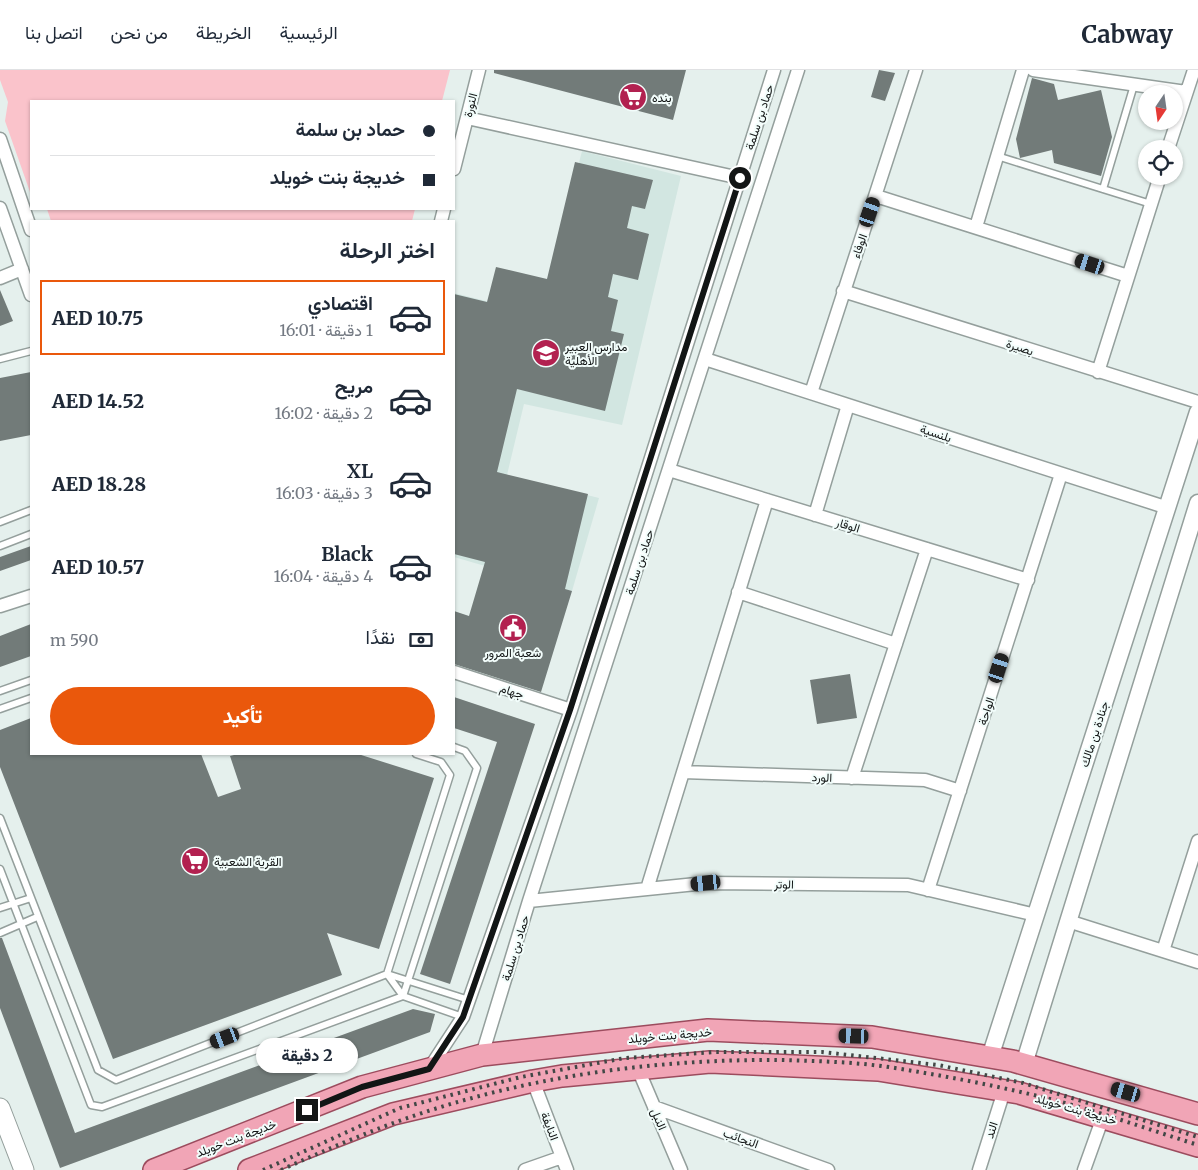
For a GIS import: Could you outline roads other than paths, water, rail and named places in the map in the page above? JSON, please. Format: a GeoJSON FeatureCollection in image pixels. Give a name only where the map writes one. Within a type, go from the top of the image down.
{"type":"FeatureCollection","features":[{"type":"Feature","properties":{"kind":"main road","name":"خديجة بنت خويلد"},"geometry":{"type":"LineString","coordinates":[[154,1170],[362,1087],[482,1054],[708,1030],[872,1037],[990,1057],[1024,1064],[1198,1114]]}},
{"type":"Feature","properties":{"kind":"main road","name":"خديجة بنت خويلد"},"geometry":{"type":"LineString","coordinates":[[249,1170],[393,1114],[562,1076],[710,1062],[878,1070],[1004,1091],[1103,1117],[1198,1146]]}},
{"type":"Feature","properties":{"kind":"main road"},"geometry":{"type":"LineString","coordinates":[[0,1108],[24,1170]]}},
{"type":"Feature","properties":{"kind":"street","name":"النورة"},"geometry":{"type":"LineString","coordinates":[[455,166],[479,70]]}},
{"type":"Feature","properties":{"kind":"street","name":"حماد بن سلمة"},"geometry":{"type":"LineString","coordinates":[[429,1069],[463,1017],[570,710],[774,70]]}},
{"type":"Feature","properties":{"kind":"street","name":"حماد بن سلمة"},"geometry":{"type":"LineString","coordinates":[[482,1054],[529,901],[798,70]]}},
{"type":"Feature","properties":{"kind":"street","name":"الوفاء"},"geometry":{"type":"LineString","coordinates":[[811,393],[916,70]]}},
{"type":"Feature","properties":{"kind":"street"},"geometry":{"type":"LineString","coordinates":[[976,228],[1023,70]]}},
{"type":"Feature","properties":{"kind":"street"},"geometry":{"type":"LineString","coordinates":[[1033,70],[1186,92]]}},
{"type":"Feature","properties":{"kind":"street"},"geometry":{"type":"LineString","coordinates":[[1171,140],[1194,70]]}},
{"type":"Feature","properties":{"kind":"street"},"geometry":{"type":"LineString","coordinates":[[467,118],[740,178]]}},
{"type":"Feature","properties":{"kind":"street"},"geometry":{"type":"LineString","coordinates":[[0,139],[30,227]]}},
{"type":"Feature","properties":{"kind":"street"},"geometry":{"type":"LineString","coordinates":[[1098,372],[1157,185]]}},
{"type":"Feature","properties":{"kind":"street"},"geometry":{"type":"LineString","coordinates":[[876,196],[1128,276]]}},
{"type":"Feature","properties":{"kind":"street"},"geometry":{"type":"LineString","coordinates":[[0,208],[30,292]]}},
{"type":"Feature","properties":{"kind":"street"},"geometry":{"type":"LineString","coordinates":[[0,278],[22,270]]}},
{"type":"Feature","properties":{"kind":"street","name":"بصيرة"},"geometry":{"type":"LineString","coordinates":[[843,291],[1198,402]]}},
{"type":"Feature","properties":{"kind":"street","name":"بلنسية"},"geometry":{"type":"LineString","coordinates":[[705,359],[1168,508]]}},
{"type":"Feature","properties":{"kind":"street"},"geometry":{"type":"LineString","coordinates":[[815,515],[848,405]]}},
{"type":"Feature","properties":{"kind":"street","name":"جنادة بن مالك"},"geometry":{"type":"LineString","coordinates":[[990,1057],[1198,412]]}},
{"type":"Feature","properties":{"kind":"street","name":"الوقار"},"geometry":{"type":"LineString","coordinates":[[669,470],[1028,580]]}},
{"type":"Feature","properties":{"kind":"street","name":"الواحة"},"geometry":{"type":"LineString","coordinates":[[928,890],[1061,474]]}},
{"type":"Feature","properties":{"kind":"street"},"geometry":{"type":"LineString","coordinates":[[647,889],[766,500]]}},
{"type":"Feature","properties":{"kind":"street"},"geometry":{"type":"LineString","coordinates":[[1024,1064],[1195,521],[1198,503]]}},
{"type":"Feature","properties":{"kind":"street"},"geometry":{"type":"LineString","coordinates":[[852,778],[927,549]]}},
{"type":"Feature","properties":{"kind":"street"},"geometry":{"type":"LineString","coordinates":[[738,592],[896,644]]}},
{"type":"Feature","properties":{"kind":"street"},"geometry":{"type":"LineString","coordinates":[[0,606],[30,596]]}},
{"type":"Feature","properties":{"kind":"street","name":"جهام"},"geometry":{"type":"LineString","coordinates":[[455,672],[570,710]]}},
{"type":"Feature","properties":{"kind":"street","name":"الورد"},"geometry":{"type":"LineString","coordinates":[[683,772],[925,780],[960,791]]}},
{"type":"Feature","properties":{"kind":"street"},"geometry":{"type":"LineString","coordinates":[[1163,951],[1197,848]]}},
{"type":"Feature","properties":{"kind":"street","name":"الوتر"},"geometry":{"type":"LineString","coordinates":[[529,901],[706,883],[908,885],[1036,915]]}},
{"type":"Feature","properties":{"kind":"street"},"geometry":{"type":"LineString","coordinates":[[1068,921],[1198,962]]}},
{"type":"Feature","properties":{"kind":"street","name":"النبل"},"geometry":{"type":"LineString","coordinates":[[638,1069],[681,1170]]}},
{"type":"Feature","properties":{"kind":"street","name":"النايفة"},"geometry":{"type":"LineString","coordinates":[[533,1082],[567,1170]]}},
{"type":"Feature","properties":{"kind":"street","name":"الند"},"geometry":{"type":"LineString","coordinates":[[979,1170],[1004,1091]]}},
{"type":"Feature","properties":{"kind":"street","name":"النجائب"},"geometry":{"type":"LineString","coordinates":[[654,1107],[828,1170]]}},
{"type":"Feature","properties":{"kind":"street"},"geometry":{"type":"LineString","coordinates":[[1084,1170],[1103,1117]]}},
{"type":"Feature","properties":{"kind":"street"},"geometry":{"type":"LineString","coordinates":[[525,1170],[562,1157]]}},
{"type":"Feature","properties":{"kind":"lane"},"geometry":{"type":"LineString","coordinates":[[1103,189],[1134,84]]}},
{"type":"Feature","properties":{"kind":"lane"},"geometry":{"type":"LineString","coordinates":[[997,156],[1151,204]]}},
{"type":"Feature","properties":{"kind":"lane"},"geometry":{"type":"LineString","coordinates":[[0,359],[30,352]]}},
{"type":"Feature","properties":{"kind":"lane"},"geometry":{"type":"LineString","coordinates":[[0,522],[30,510]]}},
{"type":"Feature","properties":{"kind":"lane"},"geometry":{"type":"LineString","coordinates":[[0,546],[30,534]]}},
{"type":"Feature","properties":{"kind":"lane"},"geometry":{"type":"LineString","coordinates":[[0,691],[30,680]]}},
{"type":"Feature","properties":{"kind":"lane"},"geometry":{"type":"LineString","coordinates":[[0,710],[30,698]]}},
{"type":"Feature","properties":{"kind":"lane"},"geometry":{"type":"LineString","coordinates":[[0,869],[91,1105],[102,1107],[403,996],[410,981],[478,768],[465,751],[455,747]]}},
{"type":"Feature","properties":{"kind":"lane"},"geometry":{"type":"LineString","coordinates":[[388,974],[450,775],[441,762],[419,755]]}},
{"type":"Feature","properties":{"kind":"lane"},"geometry":{"type":"LineString","coordinates":[[0,818],[98,1070],[116,1080],[388,974],[469,1000]]}},
{"type":"Feature","properties":{"kind":"lane"},"geometry":{"type":"LineString","coordinates":[[0,908],[31,898]]}},
{"type":"Feature","properties":{"kind":"lane"},"geometry":{"type":"LineString","coordinates":[[0,933],[38,917]]}},
{"type":"Feature","properties":{"kind":"lane"},"geometry":{"type":"LineString","coordinates":[[388,974],[403,996],[463,1017]]}},
{"type":"Feature","properties":{"kind":"railway"},"geometry":{"type":"LineString","coordinates":[[263,1170],[400,1108],[521,1077],[625,1058],[716,1052],[822,1052],[938,1065],[1023,1083],[1198,1137]]}},
{"type":"Feature","properties":{"kind":"railway"},"geometry":{"type":"LineString","coordinates":[[281,1170],[382,1127],[444,1106],[485,1095],[527,1085],[611,1070],[653,1065],[739,1060],[853,1063],[944,1076],[1047,1098],[1198,1145]]}},
{"type":"Feature","properties":{"kind":"place","name":"بنده"},"geometry":{"type":"Point","coordinates":[633,97]}},
{"type":"Feature","properties":{"kind":"place","name":"مدارس العبير الأهلية"},"geometry":{"type":"Point","coordinates":[546,353]}},
{"type":"Feature","properties":{"kind":"place","name":"شعبة المرور"},"geometry":{"type":"Point","coordinates":[513,628]}},
{"type":"Feature","properties":{"kind":"place","name":"القرية الشعبية"},"geometry":{"type":"Point","coordinates":[195,861]}}]}
